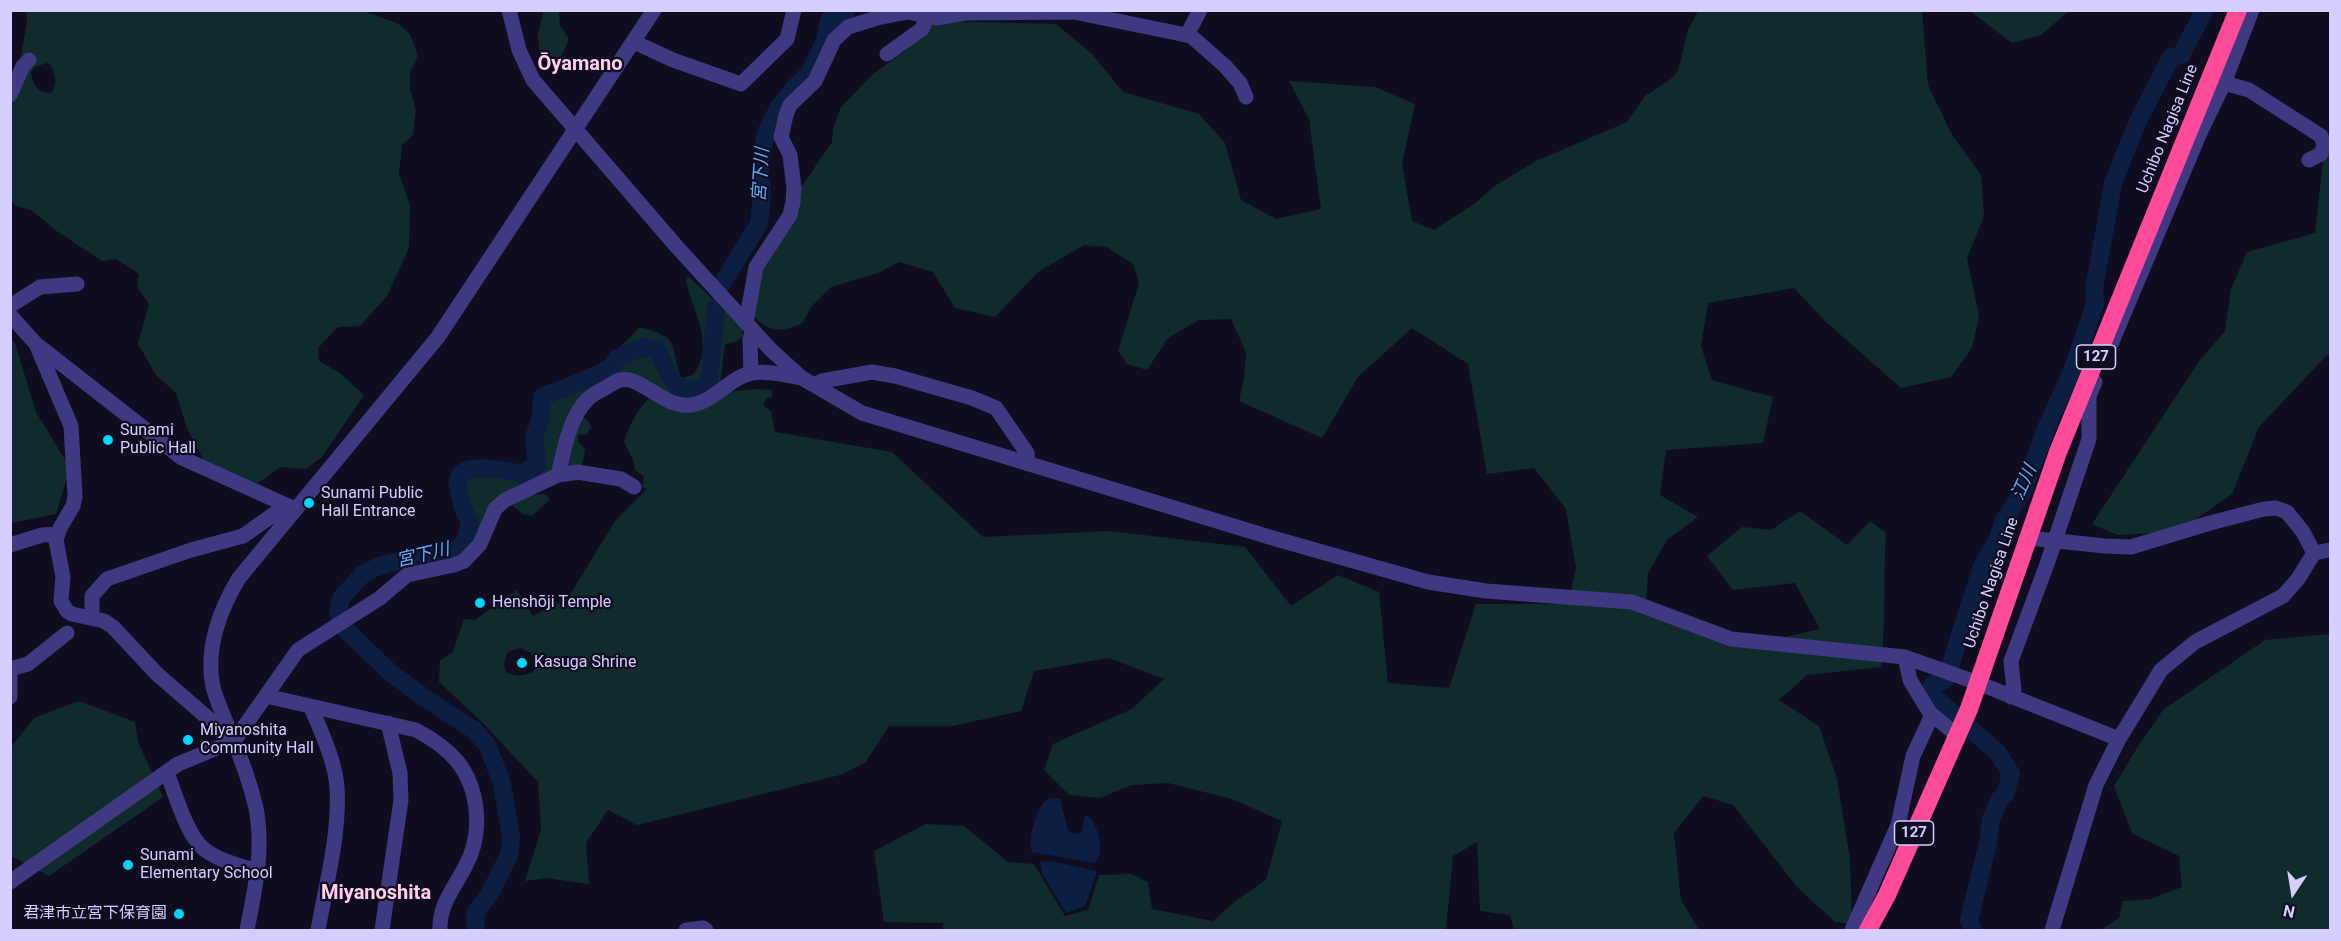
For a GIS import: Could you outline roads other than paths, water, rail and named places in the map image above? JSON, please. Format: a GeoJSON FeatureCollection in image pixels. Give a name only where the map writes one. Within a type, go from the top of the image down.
{"type":"FeatureCollection","features":[{"type":"Feature","properties":{"kind":"highway","name":"Uchibo Nagisa Line"},"geometry":{"type":"LineString","coordinates":[[1868,930],[1887,895],[1969,709],[2058,452],[2238,10]]}},
{"type":"Feature","properties":{"kind":"street"},"geometry":{"type":"LineString","coordinates":[[509,10],[519,50],[533,80],[577,128],[677,247],[749,326],[808,381],[862,413],[1264,536],[1428,582],[1486,591],[1632,602],[1731,639],[1905,657],[2120,739]]}},
{"type":"Feature","properties":{"kind":"street"},"geometry":{"type":"LineString","coordinates":[[247,930],[260,848],[255,806],[213,680],[213,642],[218,621],[229,595],[289,506],[438,337],[654,10]]}},
{"type":"Feature","properties":{"kind":"street"},"geometry":{"type":"LineString","coordinates":[[633,42],[688,66],[741,84],[787,39],[794,10]]}},
{"type":"Feature","properties":{"kind":"street"},"geometry":{"type":"LineString","coordinates":[[1187,35],[1200,10]]}},
{"type":"Feature","properties":{"kind":"street"},"geometry":{"type":"LineString","coordinates":[[2011,696],[2014,690],[2011,661],[2090,439],[2089,396],[2199,135],[2224,83],[2252,10]]}},
{"type":"Feature","properties":{"kind":"street"},"geometry":{"type":"LineString","coordinates":[[751,373],[749,326],[756,267],[790,215],[794,202],[790,155],[781,137],[782,128],[790,105],[812,86],[834,40],[848,27],[908,12],[927,17],[947,17],[964,13],[1074,12],[1187,35],[1225,66],[1240,83],[1246,97]]}},
{"type":"Feature","properties":{"kind":"street"},"geometry":{"type":"LineString","coordinates":[[887,54],[922,29],[927,17]]}},
{"type":"Feature","properties":{"kind":"street"},"geometry":{"type":"LineString","coordinates":[[10,95],[23,66],[29,60]]}},
{"type":"Feature","properties":{"kind":"street"},"geometry":{"type":"LineString","coordinates":[[2224,83],[2249,90],[2321,136],[2324,145],[2322,154],[2309,160]]}},
{"type":"Feature","properties":{"kind":"street"},"geometry":{"type":"LineString","coordinates":[[10,306],[40,287],[77,284]]}},
{"type":"Feature","properties":{"kind":"street"},"geometry":{"type":"LineString","coordinates":[[10,315],[36,344],[182,458],[289,506]]}},
{"type":"Feature","properties":{"kind":"street"},"geometry":{"type":"LineString","coordinates":[[36,344],[42,363],[68,415],[71,426],[75,496],[73,506],[56,540],[63,581],[62,601],[67,611],[72,614],[92,617],[113,627],[157,674],[234,741]]}},
{"type":"Feature","properties":{"kind":"street"},"geometry":{"type":"LineString","coordinates":[[558,475],[571,428],[579,411],[592,395],[619,380],[634,381],[663,398],[690,405],[719,392],[751,373],[822,381],[872,372],[895,376],[972,399],[996,408],[1027,453],[1028,464]]}},
{"type":"Feature","properties":{"kind":"street"},"geometry":{"type":"LineString","coordinates":[[10,882],[178,764],[234,741],[298,650],[361,610],[407,575],[464,561],[480,544],[498,506],[505,500],[558,475],[585,472],[621,479],[634,487]]}},
{"type":"Feature","properties":{"kind":"street"},"geometry":{"type":"LineString","coordinates":[[92,617],[92,596],[107,579],[191,550],[243,536],[289,506]]}},
{"type":"Feature","properties":{"kind":"street"},"geometry":{"type":"LineString","coordinates":[[2029,538],[2131,547],[2210,523],[2276,508],[2287,512],[2303,532],[2314,553]]}},
{"type":"Feature","properties":{"kind":"street"},"geometry":{"type":"LineString","coordinates":[[10,545],[42,535],[57,534]]}},
{"type":"Feature","properties":{"kind":"street"},"geometry":{"type":"LineString","coordinates":[[2052,930],[2096,785],[2161,670],[2195,642],[2283,596],[2298,579],[2314,553],[2331,550]]}},
{"type":"Feature","properties":{"kind":"street"},"geometry":{"type":"LineString","coordinates":[[10,669],[28,664],[69,640],[72,614]]}},
{"type":"Feature","properties":{"kind":"street"},"geometry":{"type":"LineString","coordinates":[[1905,657],[1910,680],[1932,715],[1957,735]]}},
{"type":"Feature","properties":{"kind":"street"},"geometry":{"type":"LineString","coordinates":[[10,675],[10,697]]}},
{"type":"Feature","properties":{"kind":"street"},"geometry":{"type":"LineString","coordinates":[[266,696],[416,730],[457,761],[472,790],[476,809],[476,829],[473,850],[447,895],[440,930]]}},
{"type":"Feature","properties":{"kind":"street"},"geometry":{"type":"LineString","coordinates":[[312,707],[337,785],[335,832],[318,930]]}},
{"type":"Feature","properties":{"kind":"street"},"geometry":{"type":"LineString","coordinates":[[1852,930],[1898,825],[1913,756],[1932,715]]}},
{"type":"Feature","properties":{"kind":"street"},"geometry":{"type":"LineString","coordinates":[[382,930],[401,800],[400,773],[388,723]]}},
{"type":"Feature","properties":{"kind":"street"},"geometry":{"type":"LineString","coordinates":[[167,773],[190,831],[203,849],[234,864],[258,871]]}},
{"type":"Feature","properties":{"kind":"street"},"geometry":{"type":"LineString","coordinates":[[686,930],[703,928],[706,930]]}},
{"type":"Feature","properties":{"kind":"water"},"geometry":{"type":"Polygon","coordinates":[[[1049,798],[1060,799],[1068,831],[1078,835],[1082,831],[1085,816],[1092,820],[1100,840],[1100,853],[1094,863],[1032,852],[1031,839],[1034,823],[1041,807],[1049,798]]]}},
{"type":"Feature","properties":{"kind":"water"},"geometry":{"type":"Polygon","coordinates":[[[1049,861],[1097,871],[1085,906],[1066,913],[1042,873],[1040,862],[1049,861]]]}},
{"type":"Feature","properties":{"kind":"waterway","name":"宮下川"},"geometry":{"type":"LineString","coordinates":[[721,285],[759,224],[762,195],[760,163],[766,133],[779,107],[810,72],[825,41],[829,20],[847,10]]}},
{"type":"Feature","properties":{"kind":"waterway","name":"江川"},"geometry":{"type":"LineString","coordinates":[[1973,930],[1969,920],[1988,843],[1991,819],[1999,800],[2005,795],[2011,774],[1998,753],[1930,693],[1932,685],[1946,679],[1982,566],[1997,541],[2004,520],[2022,493],[2048,424],[2072,371],[2095,304],[2094,289],[2113,183],[2137,123],[2171,57],[2182,55],[2204,10]]}},
{"type":"Feature","properties":{"kind":"waterway","name":"宮下川"},"geometry":{"type":"LineString","coordinates":[[476,930],[475,913],[489,895],[509,855],[511,837],[502,784],[488,746],[474,730],[391,673],[346,630],[338,613],[341,598],[363,574],[379,566],[406,559],[448,553],[460,547],[466,539],[470,522],[462,503],[459,477],[463,472],[478,468],[522,474],[537,465],[534,438],[541,417],[542,397],[600,374],[613,365],[617,358],[643,347],[657,350],[679,388],[697,391],[709,384],[716,307]]}},
{"type":"Feature","properties":{"kind":"place","name":"Sunami Public Hall"},"geometry":{"type":"Point","coordinates":[108,440]}},
{"type":"Feature","properties":{"kind":"place","name":"Sunami Public Hall Entrance"},"geometry":{"type":"Point","coordinates":[309,503]}},
{"type":"Feature","properties":{"kind":"place","name":"Henshōji Temple"},"geometry":{"type":"Point","coordinates":[480,603]}},
{"type":"Feature","properties":{"kind":"place","name":"Kasuga Shrine"},"geometry":{"type":"Point","coordinates":[522,663]}},
{"type":"Feature","properties":{"kind":"place","name":"Miyanoshita Community Hall"},"geometry":{"type":"Point","coordinates":[188,740]}},
{"type":"Feature","properties":{"kind":"place","name":"Sunami Elementary School"},"geometry":{"type":"Point","coordinates":[128,865]}},
{"type":"Feature","properties":{"kind":"place","name":"君津市立宮下保育園"},"geometry":{"type":"Point","coordinates":[179,914]}},
{"type":"Feature","properties":{"kind":"district","name":"Ōyamano"},"geometry":{"type":"Point","coordinates":[580,65]}},
{"type":"Feature","properties":{"kind":"district","name":"Miyanoshita"},"geometry":{"type":"Point","coordinates":[376,894]}}]}
